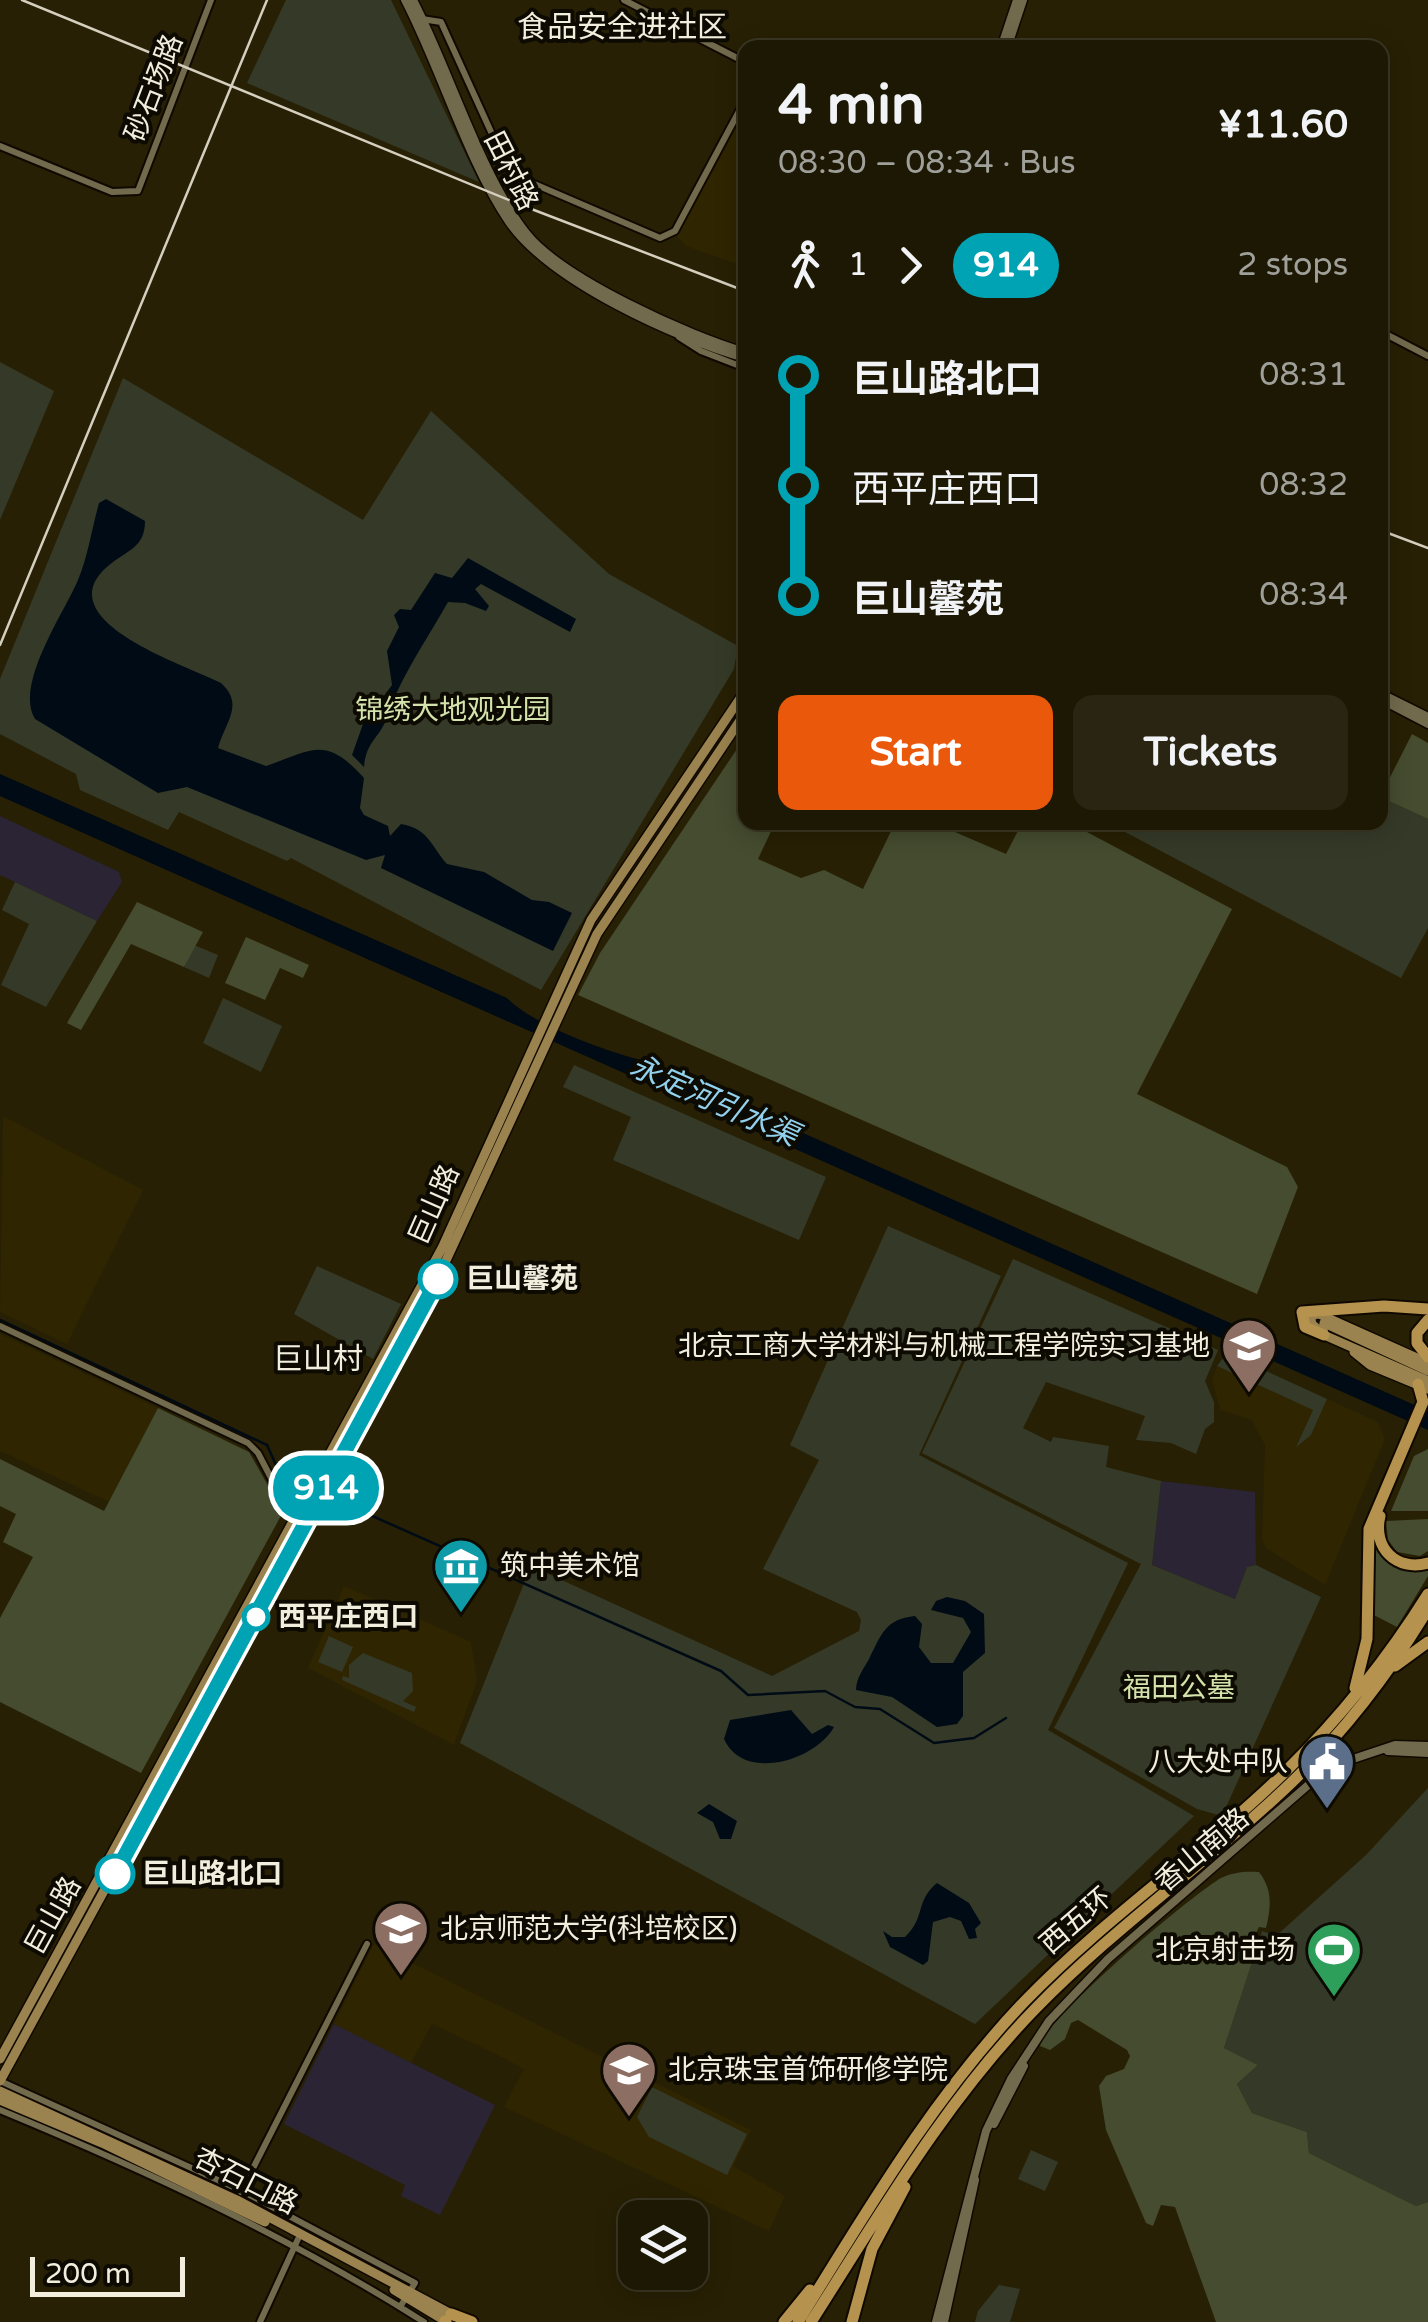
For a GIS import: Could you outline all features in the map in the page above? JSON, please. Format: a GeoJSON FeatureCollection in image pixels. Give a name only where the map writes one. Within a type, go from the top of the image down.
{"type":"FeatureCollection","features":[{"type":"Feature","properties":{"kind":"highway"},"geometry":{"type":"LineString","coordinates":[[1324,1335],[1305,1327],[1302,1312],[1384,1306],[1428,1309]]}},
{"type":"Feature","properties":{"kind":"highway"},"geometry":{"type":"LineString","coordinates":[[1428,1320],[1417,1334],[1417,1343],[1428,1360]]}},
{"type":"Feature","properties":{"kind":"highway"},"geometry":{"type":"LineString","coordinates":[[1425,1391],[1383,1506],[1378,1532],[1382,1546],[1399,1563],[1428,1563]]}},
{"type":"Feature","properties":{"kind":"highway"},"geometry":{"type":"LineString","coordinates":[[1345,1710],[1364,1661],[1370,1529],[1413,1431]]}},
{"type":"Feature","properties":{"kind":"highway","name":"西五环"},"geometry":{"type":"LineString","coordinates":[[1235,1825],[1408,1639],[1428,1594]]}},
{"type":"Feature","properties":{"kind":"highway","name":"西五环"},"geometry":{"type":"LineString","coordinates":[[811,2322],[970,2082],[1078,1966],[1235,1825],[1293,1780],[1385,1674],[1428,1609]]}},
{"type":"Feature","properties":{"kind":"highway"},"geometry":{"type":"LineString","coordinates":[[1408,1639],[1428,1642]]}},
{"type":"Feature","properties":{"kind":"highway","name":"西五环"},"geometry":{"type":"LineString","coordinates":[[798,2322],[928,2122],[989,2041],[1069,1958],[1220,1838]]}},
{"type":"Feature","properties":{"kind":"highway"},"geometry":{"type":"LineString","coordinates":[[854,2322],[872,2249],[927,2144]]}},
{"type":"Feature","properties":{"kind":"highway"},"geometry":{"type":"LineString","coordinates":[[784,2322],[842,2252]]}},
{"type":"Feature","properties":{"kind":"highway"},"geometry":{"type":"LineString","coordinates":[[447,2320],[469,2322]]}},
{"type":"Feature","properties":{"kind":"main road","name":"田村路"},"geometry":{"type":"LineString","coordinates":[[405,0],[499,204],[524,242],[560,272],[666,328],[738,353]]}},
{"type":"Feature","properties":{"kind":"main road","name":"田村路"},"geometry":{"type":"LineString","coordinates":[[413,0],[504,200],[528,237],[577,274],[665,320],[738,352]]}},
{"type":"Feature","properties":{"kind":"main road"},"geometry":{"type":"LineString","coordinates":[[1007,40],[1020,0]]}},
{"type":"Feature","properties":{"kind":"main road","name":"巨山路"},"geometry":{"type":"LineString","coordinates":[[0,2059],[442,1248],[591,920],[738,700]]}},
{"type":"Feature","properties":{"kind":"main road"},"geometry":{"type":"LineString","coordinates":[[1388,700],[1428,721]]}},
{"type":"Feature","properties":{"kind":"main road","name":"巨山路"},"geometry":{"type":"LineString","coordinates":[[552,1012],[597,934],[738,723]]}},
{"type":"Feature","properties":{"kind":"main road","name":"巨山路"},"geometry":{"type":"LineString","coordinates":[[0,2081],[456,1244],[539,1041]]}},
{"type":"Feature","properties":{"kind":"main road"},"geometry":{"type":"LineString","coordinates":[[1425,1391],[1370,1365],[1344,1344],[1324,1335],[1311,1322],[1312,1315],[1319,1314],[1428,1360]]}},
{"type":"Feature","properties":{"kind":"main road"},"geometry":{"type":"LineString","coordinates":[[1324,1335],[1324,1324],[1428,1372]]}},
{"type":"Feature","properties":{"kind":"main road","name":"香山南路"},"geometry":{"type":"LineString","coordinates":[[940,2322],[982,2154],[1027,2053],[1048,2021],[1090,1975],[1329,1767],[1383,1751],[1428,1750]]}},
{"type":"Feature","properties":{"kind":"main road","name":"杏石口路"},"geometry":{"type":"LineString","coordinates":[[0,2092],[238,2199],[447,2320]]}},
{"type":"Feature","properties":{"kind":"main road","name":"杏石口路"},"geometry":{"type":"LineString","coordinates":[[0,2100],[238,2199],[295,2244],[405,2296]]}},
{"type":"Feature","properties":{"kind":"street","name":"砂石场路"},"geometry":{"type":"LineString","coordinates":[[0,146],[112,192],[138,192],[211,0]]}},
{"type":"Feature","properties":{"kind":"street"},"geometry":{"type":"LineString","coordinates":[[624,0],[738,58]]}},
{"type":"Feature","properties":{"kind":"street"},"geometry":{"type":"LineString","coordinates":[[422,19],[441,22],[497,145],[525,180],[660,238],[675,232],[738,113]]}},
{"type":"Feature","properties":{"kind":"street"},"geometry":{"type":"LineString","coordinates":[[666,328],[701,351],[738,365]]}},
{"type":"Feature","properties":{"kind":"street"},"geometry":{"type":"LineString","coordinates":[[1388,335],[1428,356]]}},
{"type":"Feature","properties":{"kind":"street"},"geometry":{"type":"LineString","coordinates":[[0,1326],[248,1443],[258,1453],[293,1521],[303,1529]]}},
{"type":"Feature","properties":{"kind":"street"},"geometry":{"type":"LineString","coordinates":[[238,2199],[367,1944]]}},
{"type":"Feature","properties":{"kind":"street","name":"杏石口路"},"geometry":{"type":"LineString","coordinates":[[0,2081],[238,2199]]}},
{"type":"Feature","properties":{"kind":"street","name":"杏石口路"},"geometry":{"type":"LineString","coordinates":[[0,2110],[94,2149],[295,2244]]}},
{"type":"Feature","properties":{"kind":"street"},"geometry":{"type":"LineString","coordinates":[[260,2322],[295,2244]]}},
{"type":"Feature","properties":{"kind":"street"},"geometry":{"type":"LineString","coordinates":[[405,2296],[424,2322]]}},
{"type":"Feature","properties":{"kind":"shaded area"},"geometry":{"type":"Polygon","coordinates":[[[738,123],[738,265],[686,246],[677,236],[738,123]]]}},
{"type":"Feature","properties":{"kind":"shaded area"},"geometry":{"type":"Polygon","coordinates":[[[0,816],[119,872],[122,882],[97,921],[0,875],[0,816]]]}},
{"type":"Feature","properties":{"kind":"shaded area"},"geometry":{"type":"Polygon","coordinates":[[[3,1116],[143,1190],[67,1344],[0,1312],[3,1116]]]}},
{"type":"Feature","properties":{"kind":"shaded area"},"geometry":{"type":"Polygon","coordinates":[[[0,1334],[158,1408],[109,1502],[0,1451],[0,1334]]]}},
{"type":"Feature","properties":{"kind":"shaded area"},"geometry":{"type":"Polygon","coordinates":[[[1217,1366],[1313,1410],[1297,1444],[1311,1435],[1327,1399],[1378,1422],[1385,1439],[1325,1585],[1266,1548],[1262,1540],[1265,1445],[1252,1420],[1220,1410],[1212,1380],[1217,1366]]]}},
{"type":"Feature","properties":{"kind":"shaded area"},"geometry":{"type":"Polygon","coordinates":[[[1161,1481],[1255,1492],[1256,1565],[1247,1567],[1235,1599],[1152,1565],[1161,1481]]]}},
{"type":"Feature","properties":{"kind":"shaded area"},"geometry":{"type":"Polygon","coordinates":[[[344,1586],[471,1642],[477,1681],[454,1745],[308,1668],[344,1586]]]}},
{"type":"Feature","properties":{"kind":"shaded area","name":"北京珠宝首饰研修学院"},"geometry":{"type":"Polygon","coordinates":[[[374,1944],[751,2130],[733,2166],[785,2196],[769,2231],[504,2107],[524,2069],[496,2054],[432,2024],[411,2063],[334,2024],[374,1944]]]}},
{"type":"Feature","properties":{"kind":"shaded area"},"geometry":{"type":"Polygon","coordinates":[[[334,2024],[495,2105],[440,2215],[401,2196],[405,2185],[284,2124],[334,2024]]]}},
{"type":"Feature","properties":{"kind":"green space"},"geometry":{"type":"Polygon","coordinates":[[[286,0],[391,0],[479,182],[247,83],[286,0]]]}},
{"type":"Feature","properties":{"kind":"green space"},"geometry":{"type":"Polygon","coordinates":[[[0,362],[54,391],[0,520],[0,362]]]}},
{"type":"Feature","properties":{"kind":"green space","name":"锦绣大地观光园"},"geometry":{"type":"Polygon","coordinates":[[[123,378],[363,520],[431,411],[609,574],[738,646],[734,669],[541,990],[291,858],[287,861],[179,812],[168,830],[80,790],[76,774],[0,734],[0,679],[123,378]]]}},
{"type":"Feature","properties":{"kind":"green space"},"geometry":{"type":"Polygon","coordinates":[[[1412,734],[1428,743],[1428,819],[1388,801],[1388,781],[1412,734]]]}},
{"type":"Feature","properties":{"kind":"green space"},"geometry":{"type":"Polygon","coordinates":[[[738,747],[738,830],[772,830],[758,859],[801,878],[824,870],[863,889],[892,830],[950,830],[1006,854],[1018,830],[1083,830],[1232,909],[1137,1094],[1287,1167],[1298,1187],[1257,1294],[578,995],[600,953],[738,747]]]}},
{"type":"Feature","properties":{"kind":"green space"},"geometry":{"type":"Polygon","coordinates":[[[1388,801],[1428,819],[1428,928],[1401,978],[1121,830],[1388,830],[1388,801]]]}},
{"type":"Feature","properties":{"kind":"green space"},"geometry":{"type":"Polygon","coordinates":[[[15,882],[97,921],[46,1007],[1,985],[29,924],[2,910],[15,882]]]}},
{"type":"Feature","properties":{"kind":"green space"},"geometry":{"type":"Polygon","coordinates":[[[137,902],[203,932],[184,967],[131,944],[81,1030],[67,1023],[137,902]]]}},
{"type":"Feature","properties":{"kind":"green space"},"geometry":{"type":"Polygon","coordinates":[[[246,937],[309,965],[303,978],[280,968],[265,1000],[225,983],[246,937]]]}},
{"type":"Feature","properties":{"kind":"green space"},"geometry":{"type":"Polygon","coordinates":[[[194,945],[218,955],[209,978],[184,967],[194,945]]]}},
{"type":"Feature","properties":{"kind":"green space"},"geometry":{"type":"Polygon","coordinates":[[[223,998],[282,1026],[261,1072],[203,1043],[223,998]]]}},
{"type":"Feature","properties":{"kind":"green space"},"geometry":{"type":"Polygon","coordinates":[[[574,1065],[826,1177],[799,1240],[613,1160],[631,1117],[563,1087],[574,1065]]]}},
{"type":"Feature","properties":{"kind":"green space"},"geometry":{"type":"Polygon","coordinates":[[[888,1226],[1001,1276],[919,1455],[1128,1563],[1048,1730],[1194,1816],[975,2024],[460,1743],[531,1566],[772,1676],[859,1631],[861,1620],[857,1612],[763,1569],[819,1460],[790,1445],[888,1226]]]}},
{"type":"Feature","properties":{"kind":"green space","name":"福田公墓"},"geometry":{"type":"Polygon","coordinates":[[[1013,1259],[1218,1350],[1205,1381],[1214,1402],[1214,1422],[1205,1429],[1196,1454],[1171,1443],[1136,1440],[1145,1416],[1046,1382],[1023,1428],[1051,1442],[1053,1437],[1109,1446],[1106,1467],[1161,1481],[1152,1565],[1235,1599],[1247,1567],[1256,1565],[1321,1597],[1222,1816],[1197,1809],[1054,1728],[1141,1564],[922,1453],[1013,1259]]]}},
{"type":"Feature","properties":{"kind":"green space"},"geometry":{"type":"Polygon","coordinates":[[[317,1266],[401,1304],[373,1359],[294,1314],[317,1266]]]}},
{"type":"Feature","properties":{"kind":"green space"},"geometry":{"type":"Polygon","coordinates":[[[1227,1353],[1327,1399],[1311,1435],[1296,1447],[1313,1410],[1217,1366],[1227,1353]]]}},
{"type":"Feature","properties":{"kind":"green space"},"geometry":{"type":"Polygon","coordinates":[[[158,1408],[249,1452],[283,1512],[141,1773],[0,1702],[0,1618],[33,1557],[3,1542],[16,1514],[0,1506],[0,1459],[104,1511],[158,1408]]]}},
{"type":"Feature","properties":{"kind":"green space"},"geometry":{"type":"Polygon","coordinates":[[[1428,1449],[1428,1511],[1391,1511],[1414,1456],[1428,1449]]]}},
{"type":"Feature","properties":{"kind":"green space"},"geometry":{"type":"Polygon","coordinates":[[[1428,1519],[1428,1551],[1420,1556],[1397,1552],[1388,1540],[1386,1521],[1428,1519]]]}},
{"type":"Feature","properties":{"kind":"green space"},"geometry":{"type":"Polygon","coordinates":[[[1371,1540],[1381,1553],[1428,1567],[1428,1576],[1397,1627],[1370,1613],[1371,1540]]]}},
{"type":"Feature","properties":{"kind":"green space"},"geometry":{"type":"Polygon","coordinates":[[[329,1636],[353,1647],[342,1672],[318,1662],[329,1636]]]}},
{"type":"Feature","properties":{"kind":"green space"},"geometry":{"type":"Polygon","coordinates":[[[363,1653],[412,1673],[413,1691],[403,1701],[416,1707],[414,1712],[342,1680],[343,1676],[349,1678],[349,1665],[363,1653]]]}},
{"type":"Feature","properties":{"kind":"green space","name":"北京射击场"},"geometry":{"type":"Polygon","coordinates":[[[1428,1788],[1428,2202],[1416,2206],[1309,2153],[1307,2132],[1252,2113],[1237,2084],[1258,2065],[1224,2048],[1262,1931],[1276,1936],[1366,1855],[1428,1788]]]}},
{"type":"Feature","properties":{"kind":"green space"},"geometry":{"type":"Polygon","coordinates":[[[1259,1872],[1269,1892],[1268,1920],[1266,1928],[1259,1927],[1251,1943],[1256,1950],[1224,2048],[1258,2065],[1237,2084],[1252,2113],[1307,2132],[1309,2153],[1416,2206],[1428,2202],[1428,2322],[1216,2322],[1175,2207],[1161,2205],[1153,2226],[1146,2223],[1106,2130],[1099,2086],[1106,2076],[1124,2069],[1130,2056],[1127,2050],[1078,2020],[1071,2023],[1065,2039],[1050,2050],[1040,2046],[1092,1985],[1181,1908],[1221,1878],[1259,1872]]]}},
{"type":"Feature","properties":{"kind":"green space"},"geometry":{"type":"Polygon","coordinates":[[[652,2087],[747,2134],[727,2175],[649,2137],[637,2117],[652,2087]]]}},
{"type":"Feature","properties":{"kind":"green space"},"geometry":{"type":"Polygon","coordinates":[[[1031,2150],[1058,2162],[1045,2191],[1018,2179],[1031,2150]]]}},
{"type":"Feature","properties":{"kind":"green space"},"geometry":{"type":"Polygon","coordinates":[[[999,2285],[1020,2289],[1010,2322],[975,2322],[978,2311],[999,2285]]]}},
{"type":"Feature","properties":{"kind":"water"},"geometry":{"type":"Polygon","coordinates":[[[106,499],[145,521],[144,530],[134,548],[108,566],[93,586],[94,605],[127,638],[221,683],[228,691],[231,714],[218,748],[266,766],[307,751],[328,751],[339,756],[364,778],[360,808],[364,815],[388,826],[390,836],[401,824],[410,826],[423,834],[447,864],[484,872],[532,900],[549,902],[572,913],[553,951],[381,868],[385,855],[366,860],[187,787],[158,793],[35,719],[30,705],[36,669],[78,580],[99,503],[106,499]]]}},
{"type":"Feature","properties":{"kind":"water"},"geometry":{"type":"Polygon","coordinates":[[[468,558],[576,619],[570,632],[481,584],[475,589],[489,606],[486,611],[448,602],[398,689],[367,751],[364,767],[352,755],[363,724],[392,685],[387,651],[399,627],[394,615],[400,609],[411,610],[435,573],[452,578],[468,558]]]}},
{"type":"Feature","properties":{"kind":"water","name":"永定河引水渠"},"geometry":{"type":"Polygon","coordinates":[[[0,774],[507,998],[534,1018],[568,1035],[637,1059],[1428,1411],[1428,1430],[0,796],[0,774]]]}},
{"type":"Feature","properties":{"kind":"water"},"geometry":{"type":"Polygon","coordinates":[[[947,1597],[965,1601],[984,1614],[985,1653],[963,1672],[963,1716],[957,1724],[937,1727],[892,1697],[856,1690],[856,1686],[881,1636],[890,1625],[905,1618],[915,1616],[922,1624],[919,1647],[931,1663],[953,1663],[971,1632],[963,1618],[931,1610],[936,1601],[947,1597]]]}},
{"type":"Feature","properties":{"kind":"water"},"geometry":{"type":"Polygon","coordinates":[[[791,1710],[812,1734],[828,1725],[834,1727],[812,1749],[780,1762],[747,1760],[724,1739],[730,1720],[791,1710]]]}},
{"type":"Feature","properties":{"kind":"water"},"geometry":{"type":"Polygon","coordinates":[[[709,1804],[737,1821],[731,1839],[720,1839],[713,1822],[697,1813],[709,1804]]]}},
{"type":"Feature","properties":{"kind":"water"},"geometry":{"type":"Polygon","coordinates":[[[937,1883],[969,1903],[981,1923],[975,1929],[977,1938],[969,1939],[961,1921],[950,1917],[933,1922],[928,1961],[923,1965],[890,1947],[883,1931],[892,1937],[905,1937],[937,1883]]]}},
{"type":"Feature","properties":{"kind":"waterway"},"geometry":{"type":"LineString","coordinates":[[0,1320],[267,1445],[280,1474],[308,1488]]}},
{"type":"Feature","properties":{"kind":"waterway"},"geometry":{"type":"LineString","coordinates":[[325,1495],[721,1671],[748,1695],[825,1691],[855,1707],[880,1709],[934,1743],[974,1738],[1006,1718]]}},
{"type":"Feature","properties":{"kind":"railway"},"geometry":{"type":"LineString","coordinates":[[22,0],[521,205],[738,288]]}},
{"type":"Feature","properties":{"kind":"railway"},"geometry":{"type":"LineString","coordinates":[[0,645],[267,0]]}},
{"type":"Feature","properties":{"kind":"railway"},"geometry":{"type":"LineString","coordinates":[[1388,533],[1428,548]]}},
{"type":"Feature","properties":{"kind":"bus line","name":"914"},"geometry":{"type":"LineString","coordinates":[[115,1874],[438,1279]]}},
{"type":"Feature","properties":{"kind":"place","name":"巨山馨苑"},"geometry":{"type":"Point","coordinates":[438,1279]}},
{"type":"Feature","properties":{"kind":"place","name":"北京工商大学材料与机械工程学院实习基地"},"geometry":{"type":"Point","coordinates":[1249,1395]}},
{"type":"Feature","properties":{"kind":"place","name":"筑中美术馆"},"geometry":{"type":"Point","coordinates":[461,1615]}},
{"type":"Feature","properties":{"kind":"place","name":"西平庄西口"},"geometry":{"type":"Point","coordinates":[256,1617]}},
{"type":"Feature","properties":{"kind":"place","name":"八大处中队"},"geometry":{"type":"Point","coordinates":[1327,1811]}},
{"type":"Feature","properties":{"kind":"place","name":"巨山路北口"},"geometry":{"type":"Point","coordinates":[115,1874]}},
{"type":"Feature","properties":{"kind":"place","name":"北京师范大学(科培校区)"},"geometry":{"type":"Point","coordinates":[401,1978]}},
{"type":"Feature","properties":{"kind":"place","name":"北京射击场"},"geometry":{"type":"Point","coordinates":[1334,1999]}},
{"type":"Feature","properties":{"kind":"place","name":"北京珠宝首饰研修学院"},"geometry":{"type":"Point","coordinates":[629,2119]}},
{"type":"Feature","properties":{"kind":"district","name":"食品安全进社区"},"geometry":{"type":"Point","coordinates":[622,27]}},
{"type":"Feature","properties":{"kind":"district","name":"巨山村"},"geometry":{"type":"Point","coordinates":[318,1359]}}]}
